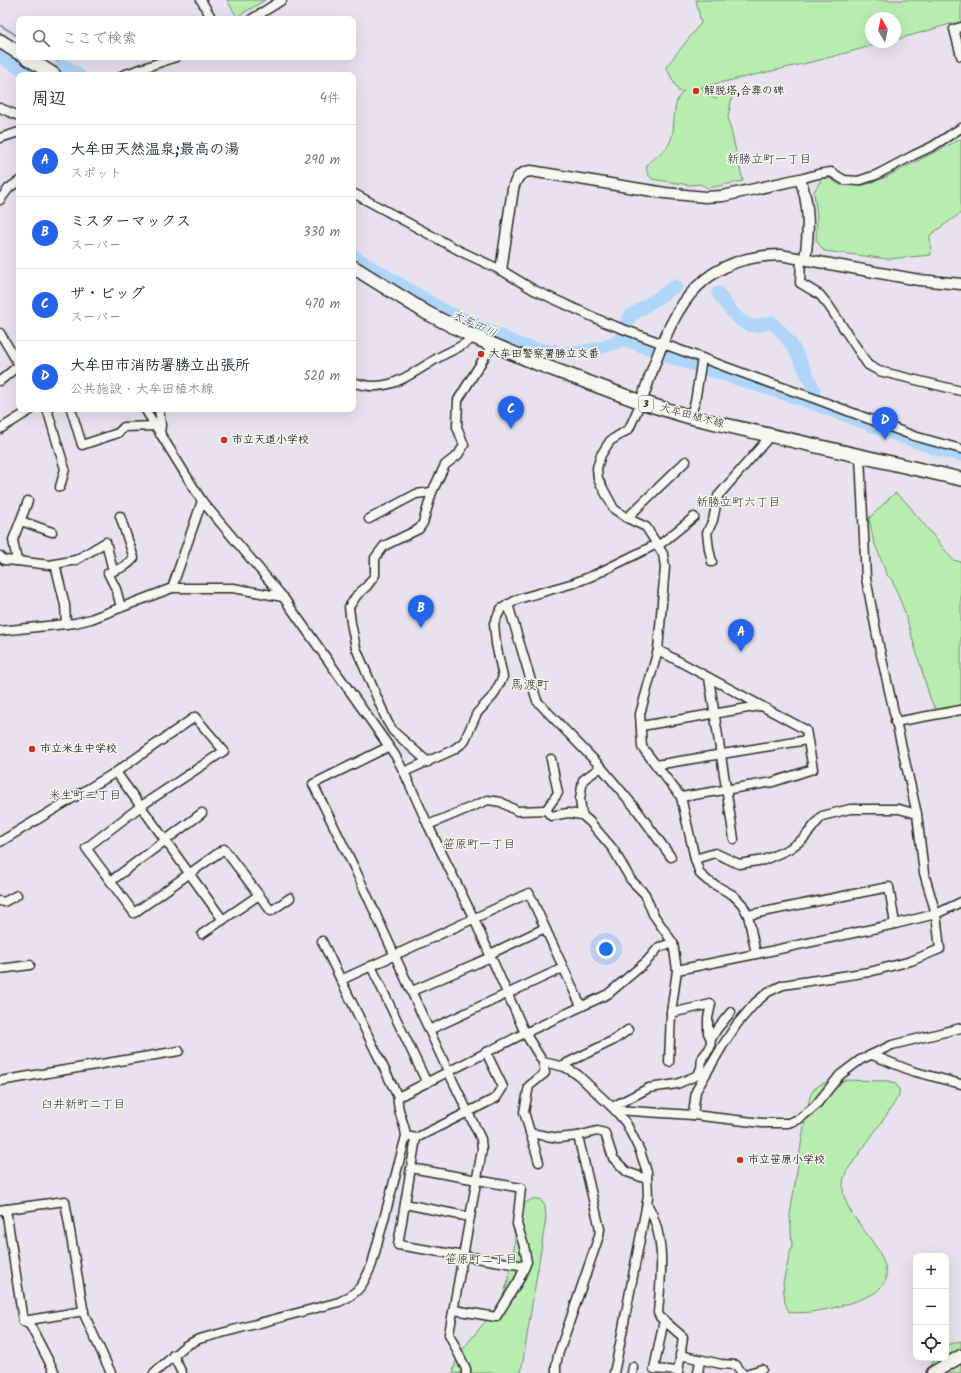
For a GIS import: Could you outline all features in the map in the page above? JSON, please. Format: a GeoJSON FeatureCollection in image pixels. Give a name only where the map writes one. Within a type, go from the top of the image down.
{"type":"FeatureCollection","features":[{"type":"Feature","properties":{"kind":"main road"},"geometry":{"type":"LineString","coordinates":[[0,41],[16,51]]}},
{"type":"Feature","properties":{"kind":"main road"},"geometry":{"type":"LineString","coordinates":[[31,60],[49,72]]}},
{"type":"Feature","properties":{"kind":"main road","name":"大牟田植木線"},"geometry":{"type":"LineString","coordinates":[[356,269],[427,313],[474,337],[539,364],[641,402],[690,417],[961,479]]}},
{"type":"Feature","properties":{"kind":"main road"},"geometry":{"type":"LineString","coordinates":[[933,1373],[961,1356]]}},
{"type":"Feature","properties":{"kind":"street"},"geometry":{"type":"LineString","coordinates":[[201,0],[210,16]]}},
{"type":"Feature","properties":{"kind":"street"},"geometry":{"type":"LineString","coordinates":[[257,16],[282,0]]}},
{"type":"Feature","properties":{"kind":"street"},"geometry":{"type":"LineString","coordinates":[[961,27],[954,29],[961,56]]}},
{"type":"Feature","properties":{"kind":"street"},"geometry":{"type":"LineString","coordinates":[[140,72],[169,60]]}},
{"type":"Feature","properties":{"kind":"street"},"geometry":{"type":"LineString","coordinates":[[0,108],[16,115]]}},
{"type":"Feature","properties":{"kind":"street"},"geometry":{"type":"LineString","coordinates":[[501,270],[513,188],[516,179],[525,172],[531,171],[665,193],[705,197],[723,196],[831,172],[844,180],[858,181],[876,175],[933,146],[961,128]]}},
{"type":"Feature","properties":{"kind":"street"},"geometry":{"type":"LineString","coordinates":[[0,138],[16,133]]}},
{"type":"Feature","properties":{"kind":"street"},"geometry":{"type":"LineString","coordinates":[[800,178],[804,189],[808,210],[808,236],[800,283],[820,295],[829,306],[868,365],[879,371],[961,391]]}},
{"type":"Feature","properties":{"kind":"street"},"geometry":{"type":"LineString","coordinates":[[0,200],[9,188],[16,182]]}},
{"type":"Feature","properties":{"kind":"street"},"geometry":{"type":"LineString","coordinates":[[356,195],[462,252],[501,270],[540,293],[604,322],[623,328],[662,346],[812,398],[914,436],[961,450]]}},
{"type":"Feature","properties":{"kind":"street"},"geometry":{"type":"LineString","coordinates":[[756,954],[748,915],[742,904],[733,895],[708,881],[700,874],[695,859],[681,797],[642,747],[640,714],[658,650],[665,567],[663,554],[646,527],[627,518],[614,509],[598,479],[597,468],[601,455],[610,442],[629,429],[662,346],[683,302],[694,288],[711,274],[744,259],[780,255],[920,280],[961,284]]}},
{"type":"Feature","properties":{"kind":"street"},"geometry":{"type":"LineString","coordinates":[[0,333],[16,360]]}},
{"type":"Feature","properties":{"kind":"street"},"geometry":{"type":"LineString","coordinates":[[356,383],[368,385],[395,384],[437,358],[466,344],[474,337]]}},
{"type":"Feature","properties":{"kind":"street"},"geometry":{"type":"LineString","coordinates":[[428,762],[394,731],[387,722],[358,652],[350,623],[349,608],[357,595],[367,586],[375,575],[376,558],[384,546],[419,529],[423,523],[432,492],[445,465],[458,455],[464,445],[457,426],[458,400],[492,344]]}},
{"type":"Feature","properties":{"kind":"street"},"geometry":{"type":"LineString","coordinates":[[690,417],[702,360]]}},
{"type":"Feature","properties":{"kind":"street"},"geometry":{"type":"LineString","coordinates":[[0,381],[16,368]]}},
{"type":"Feature","properties":{"kind":"street"},"geometry":{"type":"LineString","coordinates":[[0,429],[27,412]]}},
{"type":"Feature","properties":{"kind":"street"},"geometry":{"type":"LineString","coordinates":[[48,412],[65,468],[60,487]]}},
{"type":"Feature","properties":{"kind":"street"},"geometry":{"type":"LineString","coordinates":[[72,412],[82,445],[118,433],[124,427],[156,426]]}},
{"type":"Feature","properties":{"kind":"street"},"geometry":{"type":"LineString","coordinates":[[147,412],[202,500],[283,597],[395,755],[404,772],[526,1033],[543,1062],[545,1073],[529,1086],[524,1112],[539,1162]]}},
{"type":"Feature","properties":{"kind":"street"},"geometry":{"type":"LineString","coordinates":[[160,412],[162,425],[160,434]]}},
{"type":"Feature","properties":{"kind":"street"},"geometry":{"type":"LineString","coordinates":[[712,562],[707,533],[713,520],[718,496],[770,435]]}},
{"type":"Feature","properties":{"kind":"street"},"geometry":{"type":"LineString","coordinates":[[693,1115],[696,1091],[733,1030],[768,992],[784,985],[869,972],[912,960],[940,949],[936,914],[924,873],[917,814],[895,722],[866,578],[860,456]]}},
{"type":"Feature","properties":{"kind":"street"},"geometry":{"type":"LineString","coordinates":[[627,518],[686,461]]}},
{"type":"Feature","properties":{"kind":"street"},"geometry":{"type":"LineString","coordinates":[[369,519],[416,494],[432,492]]}},
{"type":"Feature","properties":{"kind":"street"},"geometry":{"type":"LineString","coordinates":[[172,588],[202,500]]}},
{"type":"Feature","properties":{"kind":"street"},"geometry":{"type":"LineString","coordinates":[[17,561],[13,540],[28,501]]}},
{"type":"Feature","properties":{"kind":"street"},"geometry":{"type":"LineString","coordinates":[[120,516],[134,558],[130,563],[121,569],[108,573],[116,589],[121,607]]}},
{"type":"Feature","properties":{"kind":"street"},"geometry":{"type":"LineString","coordinates":[[404,772],[453,750],[464,742],[477,713],[493,696],[503,677],[496,644],[494,623],[501,609],[518,599],[574,583],[592,576],[658,545],[694,517]]}},
{"type":"Feature","properties":{"kind":"street"},"geometry":{"type":"LineString","coordinates":[[21,521],[52,532]]}},
{"type":"Feature","properties":{"kind":"street"},"geometry":{"type":"LineString","coordinates":[[0,556],[4,560],[50,565],[76,560],[106,542],[113,571]]}},
{"type":"Feature","properties":{"kind":"street"},"geometry":{"type":"LineString","coordinates":[[55,564],[65,605],[66,624]]}},
{"type":"Feature","properties":{"kind":"street"},"geometry":{"type":"LineString","coordinates":[[0,631],[75,623],[91,619],[172,588],[233,588],[283,597]]}},
{"type":"Feature","properties":{"kind":"street"},"geometry":{"type":"LineString","coordinates":[[508,604],[537,701],[601,768],[637,810],[671,857]]}},
{"type":"Feature","properties":{"kind":"street"},"geometry":{"type":"LineString","coordinates":[[658,650],[806,730],[808,740],[812,769],[774,782],[681,797]]}},
{"type":"Feature","properties":{"kind":"street"},"geometry":{"type":"LineString","coordinates":[[709,678],[734,839]]}},
{"type":"Feature","properties":{"kind":"street"},"geometry":{"type":"LineString","coordinates":[[641,726],[760,706]]}},
{"type":"Feature","properties":{"kind":"street"},"geometry":{"type":"LineString","coordinates":[[895,722],[961,710]]}},
{"type":"Feature","properties":{"kind":"street"},"geometry":{"type":"LineString","coordinates":[[0,842],[116,772],[195,717],[224,751],[141,806],[86,848],[134,913],[224,849],[271,911],[290,898]]}},
{"type":"Feature","properties":{"kind":"street"},"geometry":{"type":"LineString","coordinates":[[656,765],[808,740]]}},
{"type":"Feature","properties":{"kind":"street"},"geometry":{"type":"LineString","coordinates":[[388,747],[313,784],[481,1139],[482,1150],[449,1334],[466,1369],[466,1373]]}},
{"type":"Feature","properties":{"kind":"street"},"geometry":{"type":"LineString","coordinates":[[546,810],[558,793],[551,759]]}},
{"type":"Feature","properties":{"kind":"street"},"geometry":{"type":"LineString","coordinates":[[582,816],[580,799],[583,780],[601,768]]}},
{"type":"Feature","properties":{"kind":"street"},"geometry":{"type":"LineString","coordinates":[[116,772],[223,920]]}},
{"type":"Feature","properties":{"kind":"street"},"geometry":{"type":"LineString","coordinates":[[428,824],[488,800],[501,802],[517,811],[546,810]]}},
{"type":"Feature","properties":{"kind":"street"},"geometry":{"type":"LineString","coordinates":[[695,859],[715,853],[739,864],[764,860],[789,849],[803,839],[822,816],[834,812],[850,809],[899,809],[917,814]]}},
{"type":"Feature","properties":{"kind":"street"},"geometry":{"type":"LineString","coordinates":[[546,810],[551,816],[568,813],[582,816],[590,822],[613,849],[631,880],[645,894],[653,914],[673,943],[677,970],[671,1013],[669,1062]]}},
{"type":"Feature","properties":{"kind":"street"},"geometry":{"type":"LineString","coordinates":[[111,881],[202,813]]}},
{"type":"Feature","properties":{"kind":"street"},"geometry":{"type":"LineString","coordinates":[[748,915],[889,887],[895,924]]}},
{"type":"Feature","properties":{"kind":"street"},"geometry":{"type":"LineString","coordinates":[[340,980],[529,893],[581,1006]]}},
{"type":"Feature","properties":{"kind":"street"},"geometry":{"type":"LineString","coordinates":[[0,901],[4,902],[17,894]]}},
{"type":"Feature","properties":{"kind":"street"},"geometry":{"type":"LineString","coordinates":[[202,934],[259,895]]}},
{"type":"Feature","properties":{"kind":"street"},"geometry":{"type":"LineString","coordinates":[[677,970],[895,924],[936,914],[961,902]]}},
{"type":"Feature","properties":{"kind":"street"},"geometry":{"type":"LineString","coordinates":[[412,991],[545,928]]}},
{"type":"Feature","properties":{"kind":"street"},"geometry":{"type":"LineString","coordinates":[[154,1373],[185,1346],[199,1338],[339,1302],[350,1297],[358,1291],[372,1264],[406,1136],[406,1129],[397,1102],[398,1097],[322,941]]}},
{"type":"Feature","properties":{"kind":"street"},"geometry":{"type":"LineString","coordinates":[[398,1097],[486,1052],[608,994],[646,962],[659,947],[673,943]]}},
{"type":"Feature","properties":{"kind":"street"},"geometry":{"type":"LineString","coordinates":[[0,968],[30,965]]}},
{"type":"Feature","properties":{"kind":"street"},"geometry":{"type":"LineString","coordinates":[[371,966],[426,1082]]}},
{"type":"Feature","properties":{"kind":"street"},"geometry":{"type":"LineString","coordinates":[[429,1030],[563,968]]}},
{"type":"Feature","properties":{"kind":"street"},"geometry":{"type":"LineString","coordinates":[[671,1013],[711,1004],[708,1018],[708,1033],[711,1039]]}},
{"type":"Feature","properties":{"kind":"street"},"geometry":{"type":"LineString","coordinates":[[614,1109],[649,1088],[677,1084],[698,1075],[701,1068],[702,1058],[710,1048],[711,1039],[731,1012]]}},
{"type":"Feature","properties":{"kind":"street"},"geometry":{"type":"LineString","coordinates":[[614,1109],[693,1115],[762,1123],[788,1123],[800,1119],[815,1106],[840,1075],[860,1060],[892,1045],[961,1028]]}},
{"type":"Feature","properties":{"kind":"street"},"geometry":{"type":"LineString","coordinates":[[565,1067],[567,1063],[614,1040],[628,1030]]}},
{"type":"Feature","properties":{"kind":"street"},"geometry":{"type":"LineString","coordinates":[[0,1081],[179,1051]]}},
{"type":"Feature","properties":{"kind":"street"},"geometry":{"type":"LineString","coordinates":[[406,1136],[416,1138],[496,1098],[503,1087],[486,1052]]}},
{"type":"Feature","properties":{"kind":"street"},"geometry":{"type":"LineString","coordinates":[[872,1055],[912,1070],[961,1084]]}},
{"type":"Feature","properties":{"kind":"street"},"geometry":{"type":"LineString","coordinates":[[543,1062],[565,1067],[578,1075],[614,1109],[626,1123],[640,1151],[647,1172],[648,1203],[614,1373]]}},
{"type":"Feature","properties":{"kind":"street"},"geometry":{"type":"LineString","coordinates":[[530,1133],[558,1138],[578,1136],[598,1131],[605,1133],[613,1158],[627,1172],[647,1179]]}},
{"type":"Feature","properties":{"kind":"street"},"geometry":{"type":"LineString","coordinates":[[556,1373],[558,1355],[599,1236],[600,1229],[578,1136]]}},
{"type":"Feature","properties":{"kind":"street"},"geometry":{"type":"LineString","coordinates":[[416,1138],[398,1245],[525,1266]]}},
{"type":"Feature","properties":{"kind":"street"},"geometry":{"type":"LineString","coordinates":[[411,1168],[521,1188],[517,1224],[527,1262],[519,1280],[496,1317],[454,1310]]}},
{"type":"Feature","properties":{"kind":"street"},"geometry":{"type":"LineString","coordinates":[[23,1321],[3,1210],[65,1201],[84,1311],[111,1373]]}},
{"type":"Feature","properties":{"kind":"street"},"geometry":{"type":"LineString","coordinates":[[648,1203],[659,1233],[663,1259],[658,1313],[683,1336],[678,1372],[654,1369],[664,1320]]}},
{"type":"Feature","properties":{"kind":"street"},"geometry":{"type":"LineString","coordinates":[[405,1204],[470,1217]]}},
{"type":"Feature","properties":{"kind":"street"},"geometry":{"type":"LineString","coordinates":[[23,1321],[84,1311]]}},
{"type":"Feature","properties":{"kind":"street"},"geometry":{"type":"LineString","coordinates":[[23,1321],[30,1325],[55,1373]]}},
{"type":"Feature","properties":{"kind":"street"},"geometry":{"type":"LineString","coordinates":[[680,1355],[721,1364],[736,1365],[742,1373]]}},
{"type":"Feature","properties":{"kind":"street"},"geometry":{"type":"LineString","coordinates":[[173,1356],[182,1373]]}},
{"type":"Feature","properties":{"kind":"street"},"geometry":{"type":"LineString","coordinates":[[698,1373],[700,1360]]}},
{"type":"Feature","properties":{"kind":"street"},"geometry":{"type":"LineString","coordinates":[[749,1373],[762,1369]]}},
{"type":"Feature","properties":{"kind":"green space"},"geometry":{"type":"Polygon","coordinates":[[[227,0],[265,0],[239,16],[236,16],[227,0]]]}},
{"type":"Feature","properties":{"kind":"green space"},"geometry":{"type":"Polygon","coordinates":[[[696,0],[961,0],[961,47],[954,23],[901,38],[901,12],[865,12],[865,48],[816,61],[701,87],[711,97],[716,99],[726,89],[731,88],[733,91],[728,118],[743,181],[708,188],[700,184],[689,185],[652,179],[646,168],[652,160],[666,149],[672,138],[675,109],[679,96],[684,91],[679,92],[666,67],[701,23],[696,0]]]}},
{"type":"Feature","properties":{"kind":"green space"},"geometry":{"type":"Polygon","coordinates":[[[961,139],[961,213],[930,235],[931,255],[888,259],[824,251],[816,240],[817,216],[814,192],[822,178],[831,179],[840,185],[865,185],[884,178],[961,139]]]}},
{"type":"Feature","properties":{"kind":"green space"},"geometry":{"type":"Polygon","coordinates":[[[895,493],[905,501],[953,560],[961,562],[961,715],[948,717],[937,712],[930,698],[904,610],[892,580],[887,575],[873,539],[869,518],[895,493]]]}},
{"type":"Feature","properties":{"kind":"green space"},"geometry":{"type":"Polygon","coordinates":[[[837,1080],[889,1081],[895,1083],[899,1089],[899,1095],[888,1113],[846,1172],[843,1187],[845,1200],[852,1213],[879,1252],[885,1266],[886,1280],[876,1292],[834,1308],[798,1313],[789,1312],[785,1303],[783,1283],[792,1245],[790,1215],[810,1096],[814,1089],[818,1086],[826,1082],[837,1080]]]}},
{"type":"Feature","properties":{"kind":"green space"},"geometry":{"type":"Polygon","coordinates":[[[532,1199],[540,1199],[545,1206],[546,1218],[521,1373],[453,1373],[455,1363],[460,1353],[492,1313],[504,1293],[514,1252],[518,1216],[523,1205],[532,1199]]]}},
{"type":"Feature","properties":{"kind":"green space"},"geometry":{"type":"Polygon","coordinates":[[[961,1341],[961,1373],[927,1373],[933,1361],[949,1361],[949,1344],[961,1341]]]}},
{"type":"Feature","properties":{"kind":"waterway"},"geometry":{"type":"LineString","coordinates":[[0,25],[16,35]]}},
{"type":"Feature","properties":{"kind":"waterway","name":"大牟田川"},"geometry":{"type":"LineString","coordinates":[[0,57],[26,72]]}},
{"type":"Feature","properties":{"kind":"waterway"},"geometry":{"type":"LineString","coordinates":[[56,60],[65,66]]}},
{"type":"Feature","properties":{"kind":"waterway","name":"大牟田川"},"geometry":{"type":"LineString","coordinates":[[57,70],[65,66],[74,72]]}},
{"type":"Feature","properties":{"kind":"waterway","name":"大牟田川"},"geometry":{"type":"LineString","coordinates":[[356,258],[445,311],[520,345],[549,351],[574,353],[604,347],[615,343],[620,340],[630,316],[676,286]]}},
{"type":"Feature","properties":{"kind":"waterway","name":"大牟田川"},"geometry":{"type":"LineString","coordinates":[[718,293],[734,314],[744,323],[750,326],[759,326],[771,322],[779,329],[796,353],[814,390],[809,402],[899,436],[946,452],[961,455]]}},
{"type":"Feature","properties":{"kind":"waterway"},"geometry":{"type":"LineString","coordinates":[[621,338],[670,357],[809,402]]}},
{"type":"Feature","properties":{"kind":"place","name":"解脱塔,合葬の碑"},"geometry":{"type":"Point","coordinates":[696,91]}},
{"type":"Feature","properties":{"kind":"place","name":"大牟田警察署勝立交番"},"geometry":{"type":"Point","coordinates":[481,354]}},
{"type":"Feature","properties":{"kind":"place","name":"ザ・ビッグ"},"geometry":{"type":"Point","coordinates":[511,429]}},
{"type":"Feature","properties":{"kind":"place","name":"市立天道小学校"},"geometry":{"type":"Point","coordinates":[224,440]}},
{"type":"Feature","properties":{"kind":"place","name":"大牟田市消防署勝立出張所"},"geometry":{"type":"Point","coordinates":[885,440]}},
{"type":"Feature","properties":{"kind":"place","name":"ミスターマックス"},"geometry":{"type":"Point","coordinates":[421,628]}},
{"type":"Feature","properties":{"kind":"place","name":"大牟田天然温泉;最高の湯"},"geometry":{"type":"Point","coordinates":[741,652]}},
{"type":"Feature","properties":{"kind":"place","name":"市立米生中学校"},"geometry":{"type":"Point","coordinates":[32,749]}},
{"type":"Feature","properties":{"kind":"place","name":"市立笹原小学校"},"geometry":{"type":"Point","coordinates":[740,1160]}},
{"type":"Feature","properties":{"kind":"district","name":"新勝立町一丁目"},"geometry":{"type":"Point","coordinates":[769,159]}},
{"type":"Feature","properties":{"kind":"district","name":"新勝立町六丁目"},"geometry":{"type":"Point","coordinates":[738,502]}},
{"type":"Feature","properties":{"kind":"district","name":"馬渡町"},"geometry":{"type":"Point","coordinates":[530,685]}},
{"type":"Feature","properties":{"kind":"district","name":"米生町二丁目"},"geometry":{"type":"Point","coordinates":[85,795]}},
{"type":"Feature","properties":{"kind":"district","name":"笹原町一丁目"},"geometry":{"type":"Point","coordinates":[479,844]}},
{"type":"Feature","properties":{"kind":"district","name":"臼井新町二丁目"},"geometry":{"type":"Point","coordinates":[83,1104]}},
{"type":"Feature","properties":{"kind":"district","name":"笹原町二丁目"},"geometry":{"type":"Point","coordinates":[481,1259]}}]}
